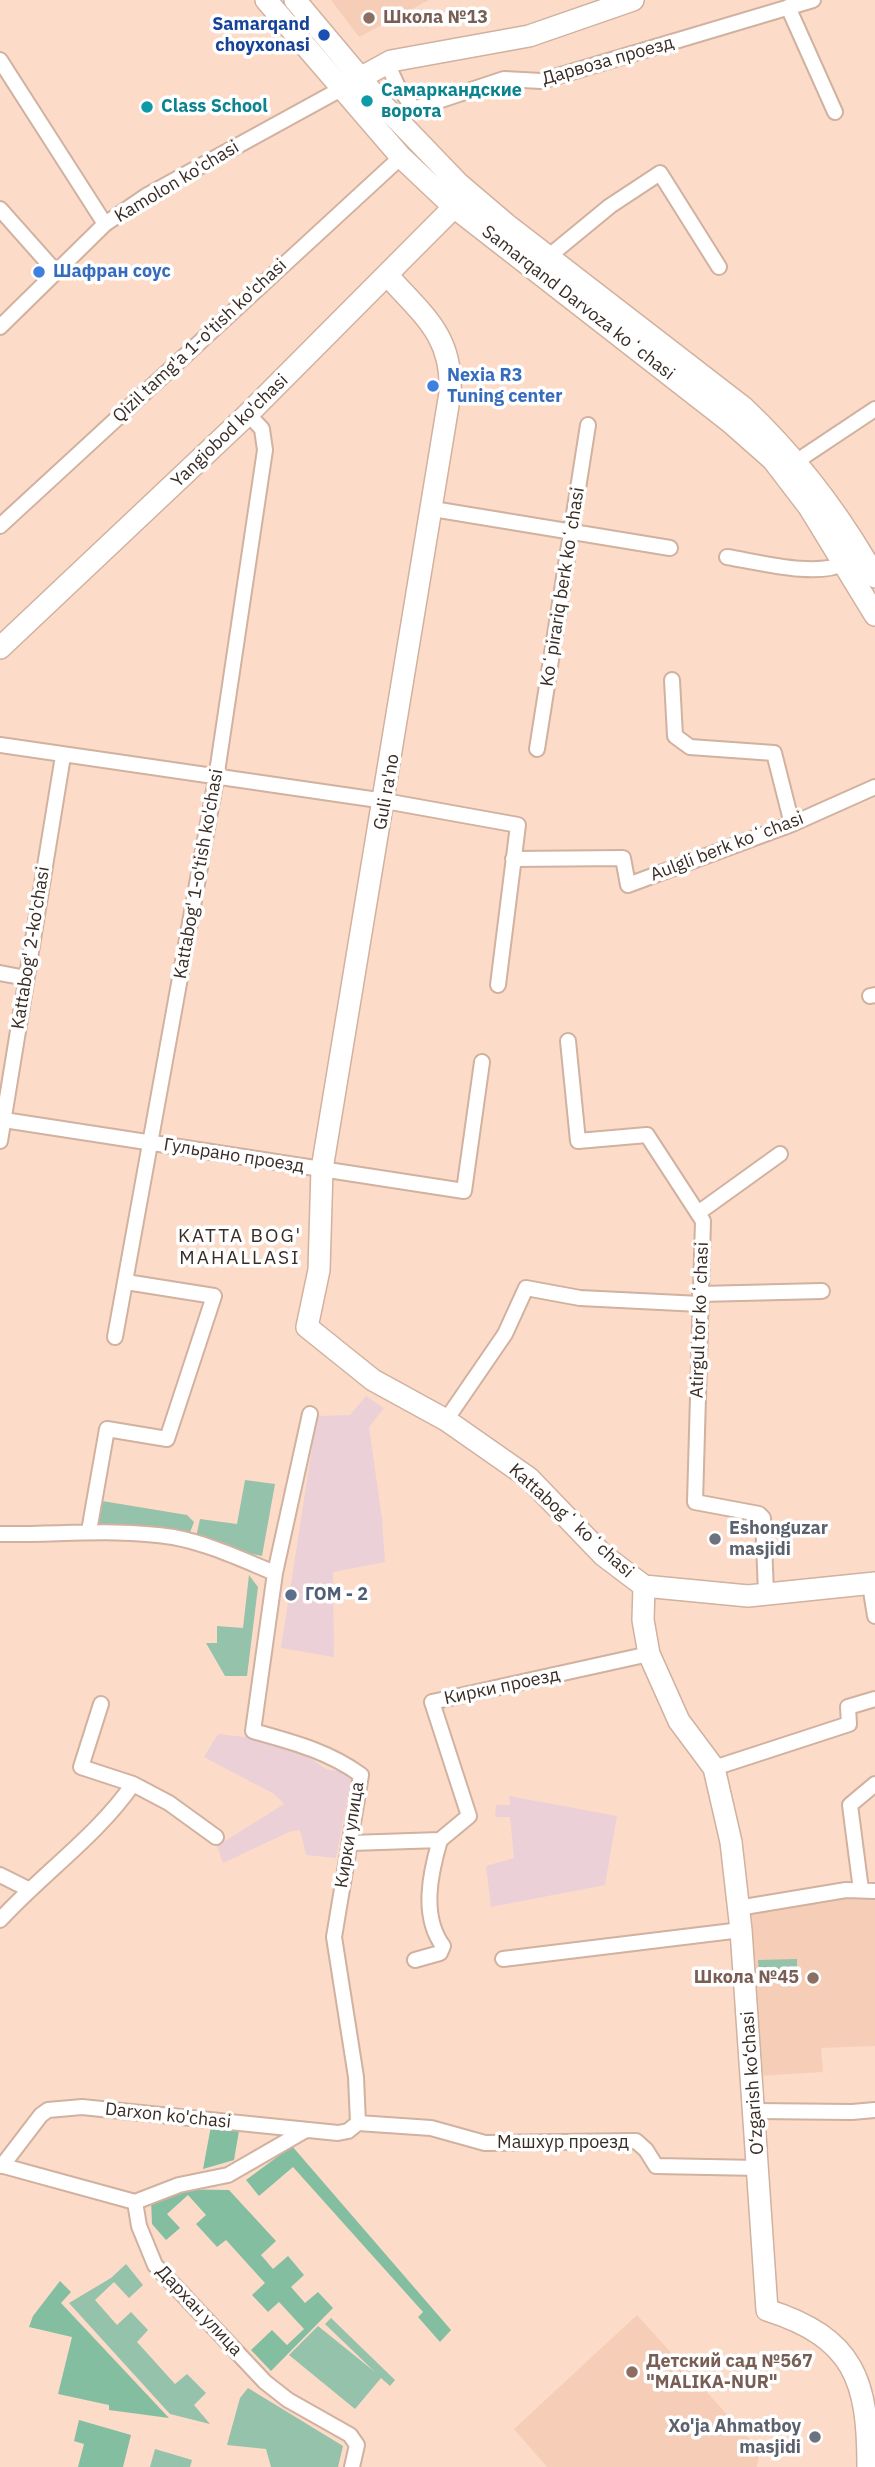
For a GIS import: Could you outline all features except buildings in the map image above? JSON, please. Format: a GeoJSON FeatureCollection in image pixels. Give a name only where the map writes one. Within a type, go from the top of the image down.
{"type":"FeatureCollection","features":[{"type":"Feature","properties":{"kind":"street","name":"Samarqand Darvoza koʻchasi"},"geometry":{"type":"LineString","coordinates":[[266,0],[401,157],[454,207],[730,422],[773,460],[809,507],[875,615]]}},
{"type":"Feature","properties":{"kind":"street","name":"Samarqand Darvoza koʻchasi"},"geometry":{"type":"LineString","coordinates":[[295,0],[360,78],[459,184],[548,257],[743,407],[797,461],[858,545],[875,576]]}},
{"type":"Feature","properties":{"kind":"street"},"geometry":{"type":"LineString","coordinates":[[341,89],[387,63],[529,36],[597,6],[633,0]]}},
{"type":"Feature","properties":{"kind":"street","name":"Дарвоза проезд"},"geometry":{"type":"LineString","coordinates":[[387,63],[414,109],[504,79],[541,81],[813,0]]}},
{"type":"Feature","properties":{"kind":"street"},"geometry":{"type":"LineString","coordinates":[[788,8],[835,113]]}},
{"type":"Feature","properties":{"kind":"street"},"geometry":{"type":"LineString","coordinates":[[0,60],[105,225]]}},
{"type":"Feature","properties":{"kind":"street","name":"Kamolon ko'chasi"},"geometry":{"type":"LineString","coordinates":[[0,327],[105,225],[146,196],[341,89]]}},
{"type":"Feature","properties":{"kind":"street","name":"Qizil tamg'a 1-o'tish ko'chasi"},"geometry":{"type":"LineString","coordinates":[[0,526],[401,157]]}},
{"type":"Feature","properties":{"kind":"street"},"geometry":{"type":"LineString","coordinates":[[548,257],[610,206],[660,173],[719,267]]}},
{"type":"Feature","properties":{"kind":"street","name":"Yangiobod ko'chasi"},"geometry":{"type":"LineString","coordinates":[[2,641],[248,414],[454,207]]}},
{"type":"Feature","properties":{"kind":"street"},"geometry":{"type":"LineString","coordinates":[[0,209],[56,272]]}},
{"type":"Feature","properties":{"kind":"street","name":"Guli ra'no"},"geometry":{"type":"LineString","coordinates":[[307,1327],[319,1270],[322,1169],[385,801],[450,393],[449,360],[439,334],[388,276]]}},
{"type":"Feature","properties":{"kind":"street"},"geometry":{"type":"LineString","coordinates":[[797,461],[875,409]]}},
{"type":"Feature","properties":{"kind":"street","name":"Kattabog' 1-o'tish ko'chasi"},"geometry":{"type":"LineString","coordinates":[[115,1337],[216,779],[265,450],[262,429],[248,414]]}},
{"type":"Feature","properties":{"kind":"street","name":"Koʻpirariq berk koʻchasi"},"geometry":{"type":"LineString","coordinates":[[537,750],[588,425]]}},
{"type":"Feature","properties":{"kind":"street"},"geometry":{"type":"LineString","coordinates":[[433,509],[670,548]]}},
{"type":"Feature","properties":{"kind":"street"},"geometry":{"type":"LineString","coordinates":[[727,557],[809,569],[835,568],[845,563]]}},
{"type":"Feature","properties":{"kind":"street"},"geometry":{"type":"LineString","coordinates":[[672,680],[675,736],[690,747],[774,753],[792,824]]}},
{"type":"Feature","properties":{"kind":"street"},"geometry":{"type":"LineString","coordinates":[[0,745],[216,779],[385,801],[518,825],[498,985]]}},
{"type":"Feature","properties":{"kind":"street","name":"Kattabog' 2-ko'chasi"},"geometry":{"type":"LineString","coordinates":[[0,1141],[63,756]]}},
{"type":"Feature","properties":{"kind":"street","name":"Aulgli berk koʻchasi"},"geometry":{"type":"LineString","coordinates":[[513,859],[623,859],[628,886],[792,824],[875,787]]}},
{"type":"Feature","properties":{"kind":"street"},"geometry":{"type":"LineString","coordinates":[[0,973],[26,978]]}},
{"type":"Feature","properties":{"kind":"street","name":"Atirgul tor koʻchasi"},"geometry":{"type":"LineString","coordinates":[[568,1041],[579,1141],[647,1135],[703,1221],[695,1502],[759,1514],[763,1518],[766,1593]]}},
{"type":"Feature","properties":{"kind":"street","name":"Гульрано проезд"},"geometry":{"type":"LineString","coordinates":[[4,1120],[464,1191],[482,1062]]}},
{"type":"Feature","properties":{"kind":"street"},"geometry":{"type":"LineString","coordinates":[[698,1213],[780,1154]]}},
{"type":"Feature","properties":{"kind":"street"},"geometry":{"type":"LineString","coordinates":[[89,1531],[107,1429],[167,1439],[214,1296],[126,1282]]}},
{"type":"Feature","properties":{"kind":"street"},"geometry":{"type":"LineString","coordinates":[[446,1420],[505,1334],[526,1288],[604,1300],[700,1299],[822,1291]]}},
{"type":"Feature","properties":{"kind":"street","name":"Kattabogʻ koʻchasi"},"geometry":{"type":"LineString","coordinates":[[307,1327],[373,1380],[446,1420],[529,1478],[603,1555],[644,1586],[748,1596],[872,1584]]}},
{"type":"Feature","properties":{"kind":"street","name":"Кирки улица"},"geometry":{"type":"LineString","coordinates":[[310,1414],[275,1573],[253,1731],[314,1748],[340,1760],[361,1775],[334,1937],[356,2077],[358,2123]]}},
{"type":"Feature","properties":{"kind":"street"},"geometry":{"type":"LineString","coordinates":[[0,1534],[55,1535],[89,1531],[174,1537],[275,1573]]}},
{"type":"Feature","properties":{"kind":"street"},"geometry":{"type":"LineString","coordinates":[[872,1584],[875,1616]]}},
{"type":"Feature","properties":{"kind":"street","name":"O‘zgarish ko‘chasi"},"geometry":{"type":"LineString","coordinates":[[644,1586],[643,1620],[649,1654],[679,1721],[714,1768],[731,1842],[741,1930],[755,2111],[767,2310],[789,2317],[816,2332],[843,2355],[855,2372],[868,2416],[868,2467]]}},
{"type":"Feature","properties":{"kind":"street","name":"Кирки проезд"},"geometry":{"type":"LineString","coordinates":[[440,1840],[469,1816],[432,1702],[649,1654]]}},
{"type":"Feature","properties":{"kind":"street"},"geometry":{"type":"LineString","coordinates":[[714,1768],[849,1724],[848,1707],[875,1699]]}},
{"type":"Feature","properties":{"kind":"street"},"geometry":{"type":"LineString","coordinates":[[101,1704],[81,1767],[133,1784],[169,1804],[216,1837]]}},
{"type":"Feature","properties":{"kind":"street"},"geometry":{"type":"LineString","coordinates":[[0,1920],[28,1889],[120,1803],[133,1784]]}},
{"type":"Feature","properties":{"kind":"street"},"geometry":{"type":"LineString","coordinates":[[738,1908],[868,1890],[850,1805],[875,1784]]}},
{"type":"Feature","properties":{"kind":"street"},"geometry":{"type":"LineString","coordinates":[[351,1843],[440,1840],[433,1863],[429,1913],[435,1936],[443,1946],[440,1953],[415,1960]]}},
{"type":"Feature","properties":{"kind":"street"},"geometry":{"type":"LineString","coordinates":[[0,1875],[28,1889]]}},
{"type":"Feature","properties":{"kind":"street"},"geometry":{"type":"LineString","coordinates":[[503,1959],[741,1930]]}},
{"type":"Feature","properties":{"kind":"street","name":"Darxon ko'chasi"},"geometry":{"type":"LineString","coordinates":[[135,2202],[1,2166],[41,2115],[57,2108],[82,2107],[343,2133],[358,2123]]}},
{"type":"Feature","properties":{"kind":"street"},"geometry":{"type":"LineString","coordinates":[[755,2111],[875,2110]]}},
{"type":"Feature","properties":{"kind":"street","name":"Машхур проезд"},"geometry":{"type":"LineString","coordinates":[[358,2123],[431,2128],[485,2143],[636,2141],[646,2150],[656,2166],[759,2168]]}},
{"type":"Feature","properties":{"kind":"street"},"geometry":{"type":"LineString","coordinates":[[135,2202],[180,2185],[228,2175],[306,2130]]}},
{"type":"Feature","properties":{"kind":"street","name":"Дархан улица"},"geometry":{"type":"LineString","coordinates":[[135,2202],[139,2226],[155,2265],[265,2382],[288,2400],[350,2435],[358,2445],[352,2467]]}},
{"type":"Feature","properties":{"kind":"shaded area","name":"Школа №13"},"geometry":{"type":"Polygon","coordinates":[[[331,0],[429,0],[359,37],[331,0]]]}},
{"type":"Feature","properties":{"kind":"shaded area"},"geometry":{"type":"Polygon","coordinates":[[[366,1396],[384,1408],[369,1427],[385,1562],[333,1572],[334,1657],[281,1648],[317,1416],[350,1415],[366,1396]]]}},
{"type":"Feature","properties":{"kind":"shaded area"},"geometry":{"type":"Polygon","coordinates":[[[218,1734],[245,1737],[301,1752],[326,1769],[352,1774],[336,1858],[306,1855],[300,1830],[289,1832],[223,1863],[217,1846],[284,1804],[274,1794],[204,1757],[218,1734]]]}},
{"type":"Feature","properties":{"kind":"shaded area"},"geometry":{"type":"Polygon","coordinates":[[[509,1796],[617,1816],[605,1885],[491,1907],[486,1866],[514,1858],[510,1817],[495,1817],[496,1805],[510,1805],[509,1796]]]}},
{"type":"Feature","properties":{"kind":"shaded area","name":"Школа №45"},"geometry":{"type":"Polygon","coordinates":[[[858,1895],[875,1898],[875,2046],[821,2048],[823,2072],[758,2076],[746,1910],[858,1895]]]}},
{"type":"Feature","properties":{"kind":"shaded area","name":"Детский сад №567 \"MALIKA-NUR\""},"geometry":{"type":"Polygon","coordinates":[[[637,2315],[760,2451],[757,2467],[547,2467],[514,2429],[637,2315]]]}},
{"type":"Feature","properties":{"kind":"green space"},"geometry":{"type":"Polygon","coordinates":[[[245,1480],[275,1484],[262,1556],[195,1542],[200,1519],[237,1524],[245,1480]]]}},
{"type":"Feature","properties":{"kind":"green space"},"geometry":{"type":"Polygon","coordinates":[[[96,1500],[187,1515],[194,1522],[189,1535],[92,1524],[96,1500]]]}},
{"type":"Feature","properties":{"kind":"green space"},"geometry":{"type":"Polygon","coordinates":[[[249,1575],[258,1587],[247,1676],[225,1676],[206,1643],[217,1643],[217,1626],[243,1628],[249,1575]]]}},
{"type":"Feature","properties":{"kind":"green space"},"geometry":{"type":"Polygon","coordinates":[[[797,1959],[797,1979],[759,1980],[758,1960],[797,1959]]]}},
{"type":"Feature","properties":{"kind":"green space"},"geometry":{"type":"Polygon","coordinates":[[[211,2126],[239,2131],[234,2160],[203,2169],[211,2126]]]}},
{"type":"Feature","properties":{"kind":"green space"},"geometry":{"type":"Polygon","coordinates":[[[292,2146],[451,2330],[440,2342],[418,2317],[423,2312],[293,2167],[259,2196],[246,2180],[292,2146]]]}},
{"type":"Feature","properties":{"kind":"green space"},"geometry":{"type":"Polygon","coordinates":[[[167,2189],[229,2190],[276,2241],[261,2255],[273,2269],[288,2256],[304,2275],[291,2287],[305,2303],[318,2292],[333,2308],[271,2371],[251,2350],[272,2330],[287,2345],[304,2329],[279,2302],[268,2312],[252,2295],[265,2283],[226,2240],[217,2247],[196,2224],[206,2215],[188,2195],[167,2214],[180,2228],[166,2240],[152,2224],[151,2200],[167,2189]]]}},
{"type":"Feature","properties":{"kind":"green space"},"geometry":{"type":"Polygon","coordinates":[[[126,2264],[143,2285],[129,2298],[114,2282],[95,2300],[117,2325],[131,2312],[148,2330],[137,2342],[175,2384],[187,2374],[206,2393],[194,2405],[210,2424],[170,2414],[69,2303],[111,2278],[126,2264]]]}},
{"type":"Feature","properties":{"kind":"green space"},"geometry":{"type":"Polygon","coordinates":[[[60,2281],[71,2292],[61,2303],[169,2418],[109,2410],[109,2405],[58,2394],[72,2337],[29,2327],[33,2316],[60,2281]]]}},
{"type":"Feature","properties":{"kind":"green space"},"geometry":{"type":"Polygon","coordinates":[[[331,2318],[395,2380],[390,2386],[381,2378],[355,2409],[289,2355],[318,2326],[375,2372],[325,2324],[331,2318]]]}},
{"type":"Feature","properties":{"kind":"green space"},"geometry":{"type":"Polygon","coordinates":[[[248,2388],[343,2446],[338,2467],[271,2467],[266,2449],[227,2445],[240,2398],[248,2388]]]}},
{"type":"Feature","properties":{"kind":"green space"},"geometry":{"type":"Polygon","coordinates":[[[79,2420],[131,2435],[123,2467],[78,2467],[84,2444],[74,2441],[79,2420]]]}},
{"type":"Feature","properties":{"kind":"green space"},"geometry":{"type":"Polygon","coordinates":[[[155,2449],[192,2460],[190,2467],[150,2467],[155,2449]]]}},
{"type":"Feature","properties":{"kind":"place","name":"Школа №13"},"geometry":{"type":"Point","coordinates":[369,18]}},
{"type":"Feature","properties":{"kind":"place","name":"Samarqand choyxonasi"},"geometry":{"type":"Point","coordinates":[324,35]}},
{"type":"Feature","properties":{"kind":"place","name":"Самаркандские ворота"},"geometry":{"type":"Point","coordinates":[367,101]}},
{"type":"Feature","properties":{"kind":"place","name":"Class School"},"geometry":{"type":"Point","coordinates":[147,107]}},
{"type":"Feature","properties":{"kind":"place","name":"Шафран соус"},"geometry":{"type":"Point","coordinates":[39,272]}},
{"type":"Feature","properties":{"kind":"place","name":"Nexia R3 Tuning center"},"geometry":{"type":"Point","coordinates":[433,386]}},
{"type":"Feature","properties":{"kind":"place","name":"Eshonguzar masjidi"},"geometry":{"type":"Point","coordinates":[715,1539]}},
{"type":"Feature","properties":{"kind":"place","name":"ГОМ - 2"},"geometry":{"type":"Point","coordinates":[291,1595]}},
{"type":"Feature","properties":{"kind":"place","name":"Школа №45"},"geometry":{"type":"Point","coordinates":[813,1978]}},
{"type":"Feature","properties":{"kind":"place","name":"Детский сад №567 \"MALIKA-NUR\""},"geometry":{"type":"Point","coordinates":[632,2372]}},
{"type":"Feature","properties":{"kind":"place","name":"Xo'ja Ahmatboy masjidi"},"geometry":{"type":"Point","coordinates":[815,2437]}},
{"type":"Feature","properties":{"kind":"district","name":"KATTA BOG' MAHALLASI"},"geometry":{"type":"Point","coordinates":[240,1248]}}]}
